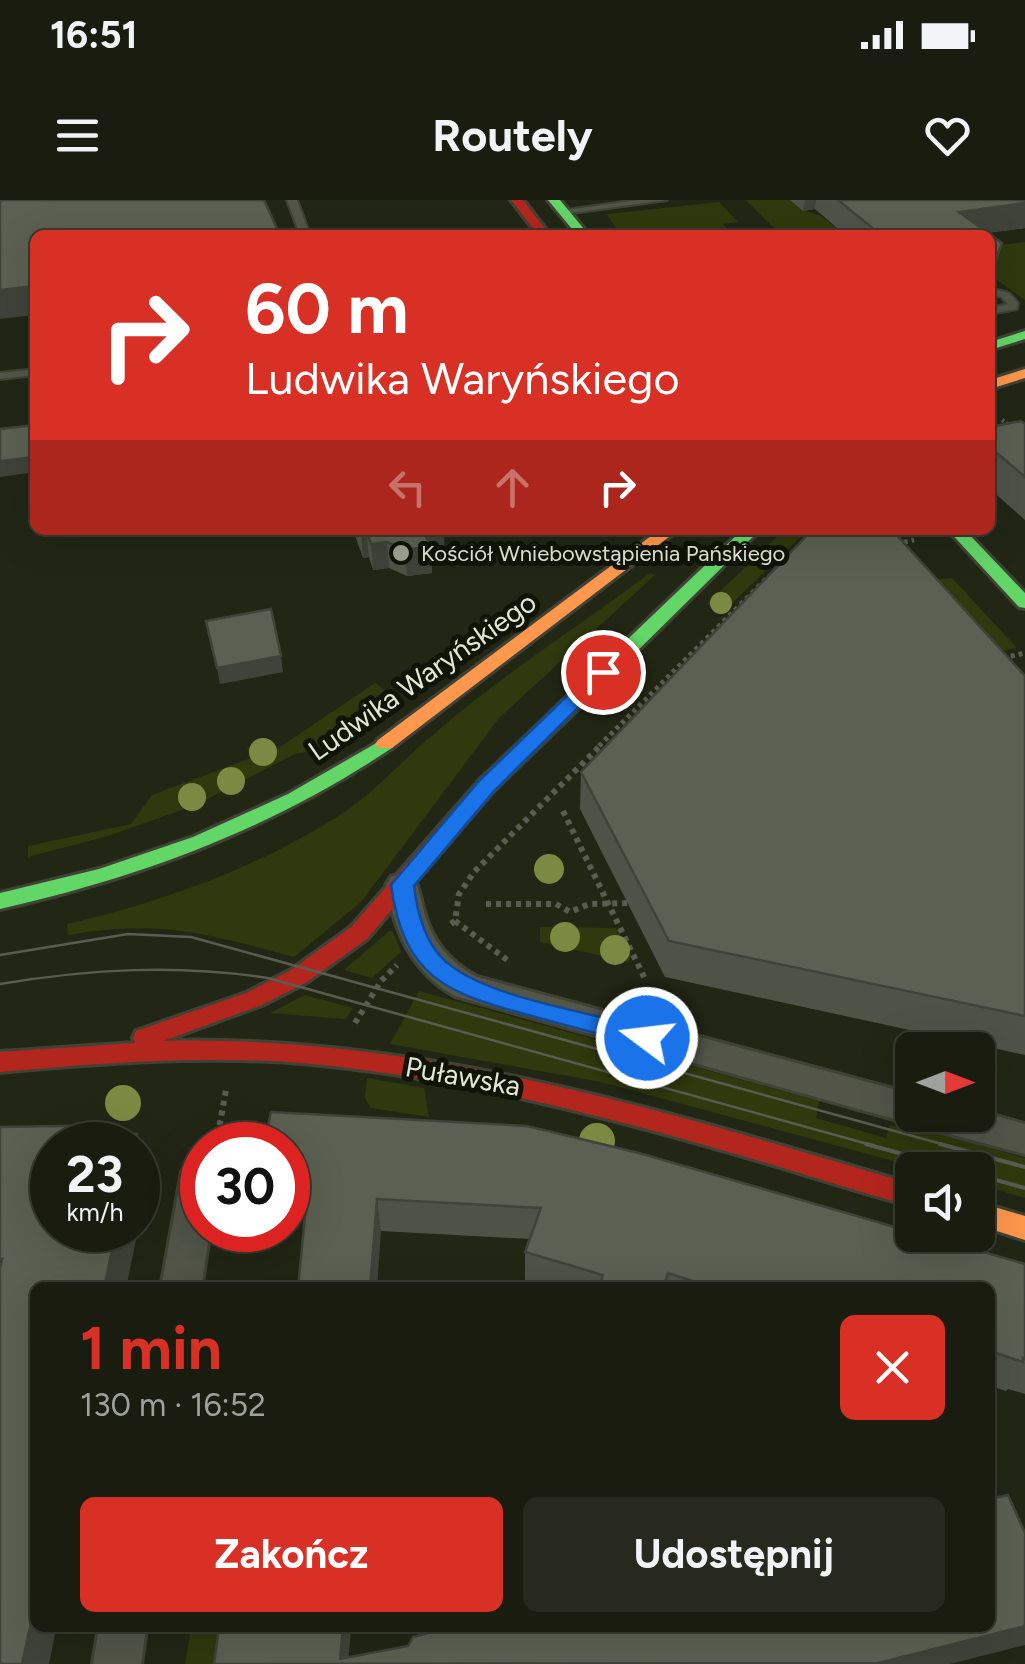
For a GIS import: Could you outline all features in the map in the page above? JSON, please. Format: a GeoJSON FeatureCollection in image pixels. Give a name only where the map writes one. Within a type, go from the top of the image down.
{"type":"FeatureCollection","features":[{"type":"Feature","properties":{"kind":"main road"},"geometry":{"type":"LineString","coordinates":[[522,208],[559,205],[579,230]]}},
{"type":"Feature","properties":{"kind":"main road"},"geometry":{"type":"LineString","coordinates":[[522,208],[540,230]]}},
{"type":"Feature","properties":{"kind":"main road"},"geometry":{"type":"LineString","coordinates":[[995,344],[1025,335]]}},
{"type":"Feature","properties":{"kind":"main road"},"geometry":{"type":"LineString","coordinates":[[995,383],[1025,373]]}},
{"type":"Feature","properties":{"kind":"main road","name":"Ludwika Waryńskiego"},"geometry":{"type":"LineString","coordinates":[[0,902],[105,877],[195,846],[293,800],[363,760],[663,535]]}},
{"type":"Feature","properties":{"kind":"main road"},"geometry":{"type":"LineString","coordinates":[[91,1056],[226,1010],[300,976],[358,933],[496,776],[747,535]]}},
{"type":"Feature","properties":{"kind":"main road"},"geometry":{"type":"LineString","coordinates":[[961,535],[1025,603]]}},
{"type":"Feature","properties":{"kind":"main road","name":"Puławska"},"geometry":{"type":"LineString","coordinates":[[0,1062],[237,1051],[393,1064],[588,1101],[895,1190]]}},
{"type":"Feature","properties":{"kind":"main road"},"geometry":{"type":"LineString","coordinates":[[995,1219],[1025,1228]]}},
{"type":"Feature","properties":{"kind":"street"},"geometry":{"type":"LineString","coordinates":[[402,885],[406,910],[420,946],[434,964],[467,988],[895,1104]]}},
{"type":"Feature","properties":{"kind":"street"},"geometry":{"type":"LineString","coordinates":[[995,1132],[1025,1140]]}},
{"type":"Feature","properties":{"kind":"street"},"geometry":{"type":"LineString","coordinates":[[183,1282],[189,1252]]}},
{"type":"Feature","properties":{"kind":"street"},"geometry":{"type":"LineString","coordinates":[[117,1664],[122,1632]]}},
{"type":"Feature","properties":{"kind":"lane"},"geometry":{"type":"LineString","coordinates":[[292,200],[303,230]]}},
{"type":"Feature","properties":{"kind":"lane"},"geometry":{"type":"LineString","coordinates":[[559,205],[662,200]]}},
{"type":"Feature","properties":{"kind":"lane"},"geometry":{"type":"LineString","coordinates":[[995,292],[1010,298],[1013,307],[995,310]]}},
{"type":"Feature","properties":{"kind":"lane"},"geometry":{"type":"LineString","coordinates":[[0,376],[30,373]]}},
{"type":"Feature","properties":{"kind":"path"},"geometry":{"type":"LineString","coordinates":[[1002,420],[1025,436]]}},
{"type":"Feature","properties":{"kind":"path"},"geometry":{"type":"LineString","coordinates":[[890,545],[914,540]]}},
{"type":"Feature","properties":{"kind":"path"},"geometry":{"type":"LineString","coordinates":[[444,929],[456,921],[459,894],[474,872],[774,572]]}},
{"type":"Feature","properties":{"kind":"path"},"geometry":{"type":"LineString","coordinates":[[993,660],[1025,653]]}},
{"type":"Feature","properties":{"kind":"path"},"geometry":{"type":"LineString","coordinates":[[562,811],[646,981]]}},
{"type":"Feature","properties":{"kind":"path"},"geometry":{"type":"LineString","coordinates":[[486,904],[556,904],[570,912],[589,904],[644,903]]}},
{"type":"Feature","properties":{"kind":"path"},"geometry":{"type":"LineString","coordinates":[[362,1011],[380,980]]}},
{"type":"Feature","properties":{"kind":"path"},"geometry":{"type":"LineString","coordinates":[[217,1122],[226,1089]]}},
{"type":"Feature","properties":{"kind":"green space"},"geometry":{"type":"Polygon","coordinates":[[[746,200],[887,200],[803,210],[821,216],[839,230],[776,230],[746,200]]]}},
{"type":"Feature","properties":{"kind":"green space"},"geometry":{"type":"Polygon","coordinates":[[[719,202],[738,222],[723,224],[728,230],[617,230],[607,214],[719,202]]]}},
{"type":"Feature","properties":{"kind":"green space"},"geometry":{"type":"Polygon","coordinates":[[[1025,242],[1025,300],[995,279],[995,245],[1025,242]]]}},
{"type":"Feature","properties":{"kind":"green space"},"geometry":{"type":"Polygon","coordinates":[[[779,535],[803,535],[724,611],[707,604],[779,535]]]}},
{"type":"Feature","properties":{"kind":"green space"},"geometry":{"type":"Polygon","coordinates":[[[650,573],[655,575],[499,718],[361,902],[294,957],[182,931],[129,928],[68,935],[67,924],[139,905],[210,880],[278,850],[343,813],[487,691],[650,573]]]}},
{"type":"Feature","properties":{"kind":"green space"},"geometry":{"type":"Polygon","coordinates":[[[932,574],[938,579],[952,578],[1017,648],[988,654],[919,576],[932,574]]]}},
{"type":"Feature","properties":{"kind":"green space"},"geometry":{"type":"Polygon","coordinates":[[[375,683],[393,696],[313,751],[295,754],[196,805],[108,836],[28,857],[28,846],[131,824],[152,795],[251,758],[247,748],[270,743],[277,749],[375,683]]]}},
{"type":"Feature","properties":{"kind":"green space"},"geometry":{"type":"Polygon","coordinates":[[[540,927],[616,928],[631,955],[629,962],[540,942],[540,927]]]}},
{"type":"Feature","properties":{"kind":"green space"},"geometry":{"type":"Polygon","coordinates":[[[393,931],[401,952],[372,978],[344,970],[393,931]]]}},
{"type":"Feature","properties":{"kind":"green space"},"geometry":{"type":"Polygon","coordinates":[[[419,991],[819,1101],[816,1118],[886,1138],[890,1125],[895,1126],[895,1132],[934,1132],[1025,1158],[1025,1198],[995,1189],[995,1152],[895,1152],[895,1161],[601,1082],[390,1044],[419,991]]]}},
{"type":"Feature","properties":{"kind":"green space"},"geometry":{"type":"Polygon","coordinates":[[[305,995],[353,1008],[346,1019],[270,1013],[305,995]]]}},
{"type":"Feature","properties":{"kind":"green space"},"geometry":{"type":"Polygon","coordinates":[[[367,1078],[424,1088],[429,1117],[371,1108],[365,1098],[367,1078]]]}},
{"type":"Feature","properties":{"kind":"green space"},"geometry":{"type":"Polygon","coordinates":[[[190,1632],[226,1632],[226,1664],[185,1664],[190,1632]]]}},
{"type":"Feature","properties":{"kind":"building"},"geometry":{"type":"Polygon","coordinates":[[[0,200],[264,200],[278,230],[30,230],[30,287],[0,290],[0,200]]]}},
{"type":"Feature","properties":{"kind":"building"},"geometry":{"type":"Polygon","coordinates":[[[838,200],[1025,200],[959,212],[984,230],[875,230],[838,200]]]}},
{"type":"Feature","properties":{"kind":"building"},"geometry":{"type":"Polygon","coordinates":[[[995,238],[1002,243],[995,262],[995,238]]]}},
{"type":"Feature","properties":{"kind":"building"},"geometry":{"type":"Polygon","coordinates":[[[1021,421],[1025,424],[1025,477],[995,451],[995,426],[1021,421]]]}},
{"type":"Feature","properties":{"kind":"building"},"geometry":{"type":"Polygon","coordinates":[[[30,426],[30,458],[0,461],[0,429],[30,426]]]}},
{"type":"Feature","properties":{"kind":"building"},"geometry":{"type":"Polygon","coordinates":[[[368,535],[435,535],[426,536],[431,546],[405,550],[387,542],[371,544],[368,535]]]}},
{"type":"Feature","properties":{"kind":"building"},"geometry":{"type":"Polygon","coordinates":[[[807,535],[897,535],[1025,676],[1025,1016],[669,941],[581,772],[807,535]]]}},
{"type":"Feature","properties":{"kind":"building"},"geometry":{"type":"Polygon","coordinates":[[[271,609],[281,656],[217,668],[206,621],[271,609]]]}},
{"type":"Feature","properties":{"kind":"building"},"geometry":{"type":"Polygon","coordinates":[[[271,1112],[527,1126],[639,1153],[895,1227],[895,1252],[983,1252],[1025,1264],[1025,1359],[1023,1362],[995,1353],[995,1282],[696,1282],[668,1273],[665,1282],[601,1282],[603,1275],[525,1252],[541,1208],[377,1199],[370,1282],[299,1282],[301,1252],[310,1252],[310,1122],[269,1122],[271,1112]]]}},
{"type":"Feature","properties":{"kind":"building"},"geometry":{"type":"Polygon","coordinates":[[[30,1126],[30,1252],[111,1252],[105,1282],[30,1282],[30,1627],[22,1664],[0,1664],[0,1127],[30,1126]]]}},
{"type":"Feature","properties":{"kind":"building"},"geometry":{"type":"Polygon","coordinates":[[[1008,1495],[1025,1533],[1025,1626],[878,1663],[214,1664],[218,1632],[343,1632],[340,1659],[408,1646],[413,1637],[432,1632],[995,1632],[995,1498],[1008,1495]]]}},
{"type":"Feature","properties":{"kind":"tram line"},"geometry":{"type":"LineString","coordinates":[[0,955],[128,934],[191,937],[949,1146]]}},
{"type":"Feature","properties":{"kind":"tram line"},"geometry":{"type":"LineString","coordinates":[[0,984],[134,970],[268,978],[875,1146]]}},
{"type":"Feature","properties":{"kind":"tram line"},"geometry":{"type":"LineString","coordinates":[[866,1144],[895,1152]]}},
{"type":"Feature","properties":{"kind":"tram line"},"geometry":{"type":"LineString","coordinates":[[940,1144],[1025,1167]]}},
{"type":"Feature","properties":{"kind":"tram line"},"geometry":{"type":"LineString","coordinates":[[995,1180],[1025,1188]]}},
{"type":"Feature","properties":{"kind":"traffic: fast"},"geometry":{"type":"LineString","coordinates":[[554,200],[579,230]]}},
{"type":"Feature","properties":{"kind":"traffic: fast"},"geometry":{"type":"LineString","coordinates":[[995,344],[1025,335]]}},
{"type":"Feature","properties":{"kind":"traffic: fast"},"geometry":{"type":"LineString","coordinates":[[617,660],[747,535]]}},
{"type":"Feature","properties":{"kind":"traffic: fast"},"geometry":{"type":"LineString","coordinates":[[961,535],[1025,603]]}},
{"type":"Feature","properties":{"kind":"traffic: fast"},"geometry":{"type":"LineString","coordinates":[[0,901],[102,876],[201,842],[295,799],[385,744]]}},
{"type":"Feature","properties":{"kind":"traffic: slow"},"geometry":{"type":"LineString","coordinates":[[995,383],[1025,373]]}},
{"type":"Feature","properties":{"kind":"traffic: slow"},"geometry":{"type":"LineString","coordinates":[[385,744],[663,535]]}},
{"type":"Feature","properties":{"kind":"traffic: slow"},"geometry":{"type":"LineString","coordinates":[[995,1219],[1025,1228]]}},
{"type":"Feature","properties":{"kind":"traffic: jam"},"geometry":{"type":"LineString","coordinates":[[517,200],[540,230]]}},
{"type":"Feature","properties":{"kind":"traffic: jam"},"geometry":{"type":"LineString","coordinates":[[145,1038],[254,999],[299,976],[359,933],[486,786],[617,660]]}},
{"type":"Feature","properties":{"kind":"traffic: jam"},"geometry":{"type":"LineString","coordinates":[[0,1062],[228,1050],[382,1063],[611,1109],[895,1190]]}},
{"type":"Feature","properties":{"kind":"place","name":"Kościół Wniebowstąpienia Pańskiego"},"geometry":{"type":"Point","coordinates":[401,553]}},
{"type":"Feature","properties":{"kind":"route"},"geometry":{"type":"LineString","coordinates":[[603,672],[486,786],[402,885],[410,925],[420,946],[456,982],[480,993],[647,1038]]}}]}
